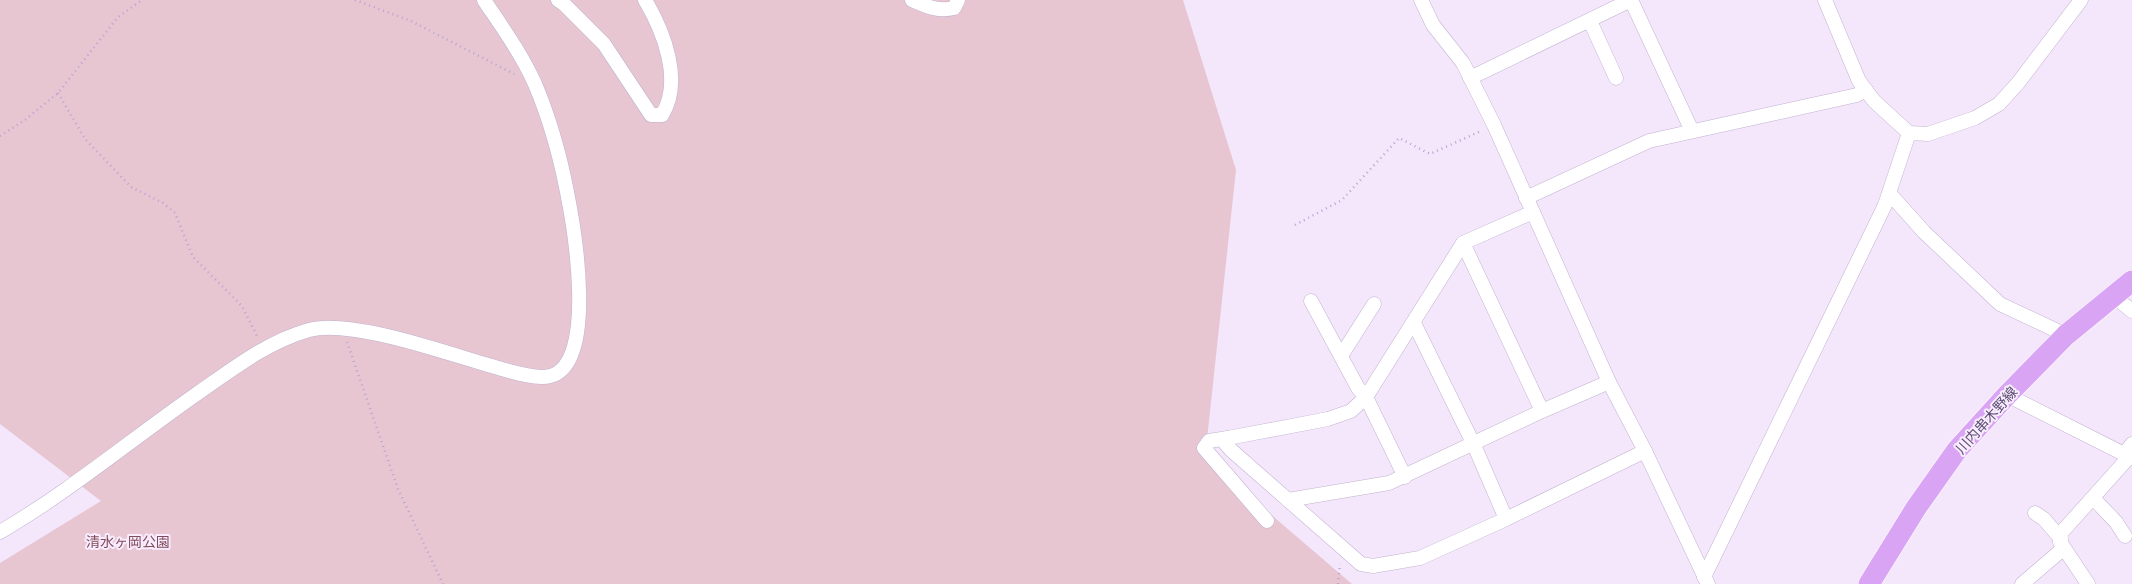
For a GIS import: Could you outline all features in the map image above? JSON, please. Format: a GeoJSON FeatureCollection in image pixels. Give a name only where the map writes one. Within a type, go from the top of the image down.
{"type":"FeatureCollection","features":[{"type":"Feature","properties":{"kind":"main road","name":"川内串木野線"},"geometry":{"type":"LineString","coordinates":[[1869,584],[1916,508],[1957,450],[2007,395],[2066,335],[2132,282]]}},
{"type":"Feature","properties":{"kind":"street"},"geometry":{"type":"LineString","coordinates":[[0,532],[24,518],[107,461],[172,411],[264,348],[313,329],[342,328],[381,335],[514,372],[544,377],[553,376],[567,364],[575,348],[579,322],[577,252],[567,190],[550,127],[535,85],[517,48],[484,0]]}},
{"type":"Feature","properties":{"kind":"street"},"geometry":{"type":"LineString","coordinates":[[558,0],[604,44],[651,115],[662,116],[668,106],[670,86],[668,54],[656,18],[645,0]]}},
{"type":"Feature","properties":{"kind":"street"},"geometry":{"type":"LineString","coordinates":[[912,0],[931,8],[945,10],[954,8],[958,0]]}},
{"type":"Feature","properties":{"kind":"street"},"geometry":{"type":"LineString","coordinates":[[1470,78],[1631,0],[1692,131]]}},
{"type":"Feature","properties":{"kind":"street"},"geometry":{"type":"LineString","coordinates":[[1825,0],[1859,81],[1874,100],[1909,133],[1928,134],[1975,118],[1999,104],[2018,83],[2081,0]]}},
{"type":"Feature","properties":{"kind":"street"},"geometry":{"type":"LineString","coordinates":[[1423,1],[1434,25],[1462,63],[1494,125],[1609,382],[1645,451],[1706,580]]}},
{"type":"Feature","properties":{"kind":"street"},"geometry":{"type":"LineString","coordinates":[[1590,21],[1616,78]]}},
{"type":"Feature","properties":{"kind":"street"},"geometry":{"type":"LineString","coordinates":[[1526,198],[1649,141],[1848,97],[1866,90]]}},
{"type":"Feature","properties":{"kind":"street"},"geometry":{"type":"LineString","coordinates":[[1706,580],[1890,194],[1909,133]]}},
{"type":"Feature","properties":{"kind":"street"},"geometry":{"type":"LineString","coordinates":[[1890,194],[1924,232],[2000,304],[2066,335]]}},
{"type":"Feature","properties":{"kind":"street"},"geometry":{"type":"LineString","coordinates":[[1267,521],[1204,448],[1209,441],[1328,419],[1352,411],[1366,397],[1463,243],[1533,212]]}},
{"type":"Feature","properties":{"kind":"street"},"geometry":{"type":"LineString","coordinates":[[1463,243],[1542,411]]}},
{"type":"Feature","properties":{"kind":"street"},"geometry":{"type":"LineString","coordinates":[[2114,296],[2132,311]]}},
{"type":"Feature","properties":{"kind":"street"},"geometry":{"type":"LineString","coordinates":[[1311,301],[1358,388],[1366,397],[1404,476]]}},
{"type":"Feature","properties":{"kind":"street"},"geometry":{"type":"LineString","coordinates":[[1341,356],[1374,304]]}},
{"type":"Feature","properties":{"kind":"street"},"geometry":{"type":"LineString","coordinates":[[1414,323],[1474,444],[1506,519]]}},
{"type":"Feature","properties":{"kind":"street"},"geometry":{"type":"LineString","coordinates":[[1288,500],[1389,483],[1542,411],[1609,382]]}},
{"type":"Feature","properties":{"kind":"street"},"geometry":{"type":"LineString","coordinates":[[2007,395],[2130,453],[2094,499],[2061,533],[2062,544]]}},
{"type":"Feature","properties":{"kind":"street"},"geometry":{"type":"LineString","coordinates":[[1228,438],[1226,443],[1231,450],[1360,564],[1374,566],[1420,558],[1506,519],[1645,451]]}},
{"type":"Feature","properties":{"kind":"street"},"geometry":{"type":"LineString","coordinates":[[2094,499],[2116,522],[2125,536]]}},
{"type":"Feature","properties":{"kind":"street"},"geometry":{"type":"LineString","coordinates":[[2035,513],[2044,519],[2088,584]]}},
{"type":"Feature","properties":{"kind":"street"},"geometry":{"type":"LineString","coordinates":[[2022,584],[2062,544]]}},
{"type":"Feature","properties":{"kind":"path"},"geometry":{"type":"LineString","coordinates":[[0,136],[58,93],[118,17],[142,0]]}},
{"type":"Feature","properties":{"kind":"path"},"geometry":{"type":"LineString","coordinates":[[355,0],[412,21],[535,85]]}},
{"type":"Feature","properties":{"kind":"path"},"geometry":{"type":"LineString","coordinates":[[58,93],[85,139],[131,187],[163,203],[175,213],[193,257],[242,306],[264,348]]}},
{"type":"Feature","properties":{"kind":"path"},"geometry":{"type":"LineString","coordinates":[[1295,224],[1342,200],[1399,138],[1430,154],[1494,125]]}},
{"type":"Feature","properties":{"kind":"path"},"geometry":{"type":"LineString","coordinates":[[342,328],[398,489],[443,584]]}},
{"type":"Feature","properties":{"kind":"green space","name":"清水ヶ岡公園"},"geometry":{"type":"Polygon","coordinates":[[[0,0],[1183,0],[1236,170],[1205,458],[1352,584],[0,584],[0,563],[101,501],[0,424],[0,0]]]}}]}
